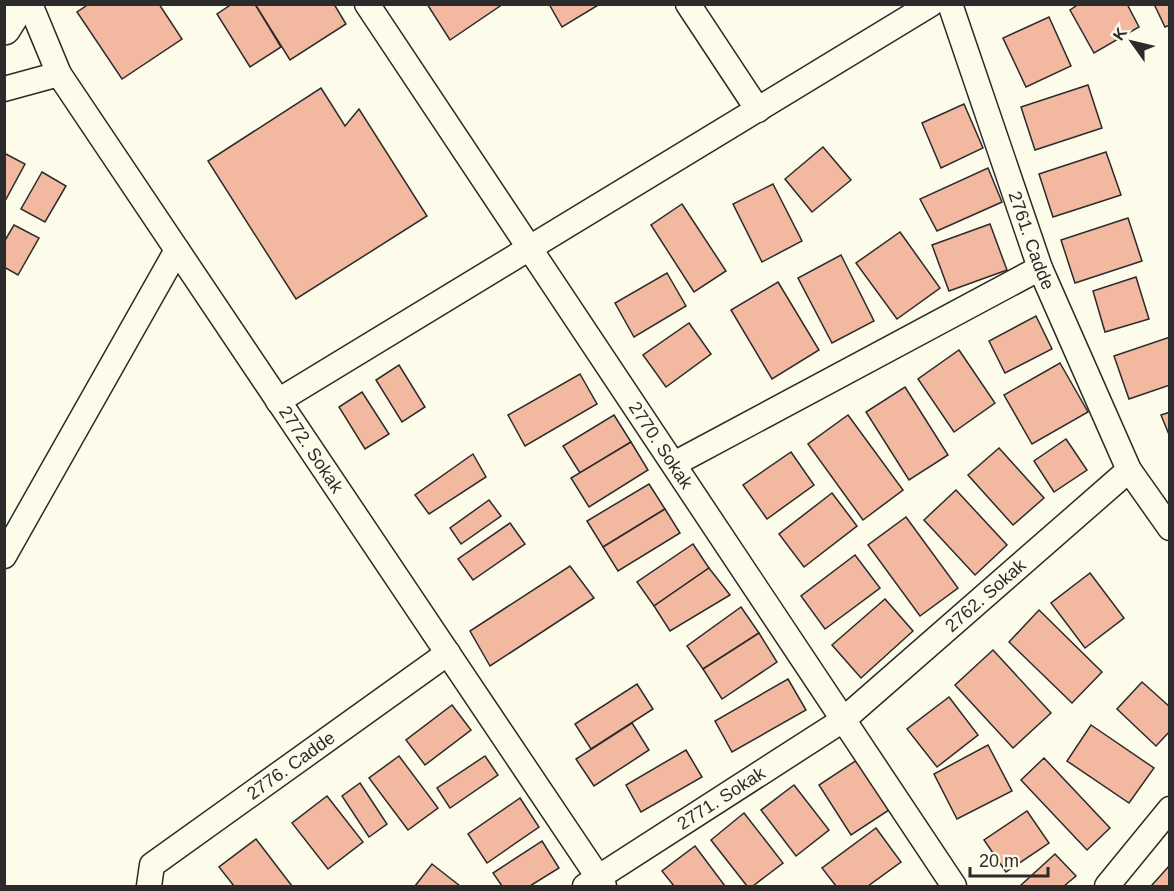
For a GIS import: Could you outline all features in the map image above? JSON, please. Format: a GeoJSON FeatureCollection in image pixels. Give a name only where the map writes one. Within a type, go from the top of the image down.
{"type":"FeatureCollection","features":[{"type":"Feature","properties":{"kind":"main road"},"geometry":{"type":"LineString","coordinates":[[4,28],[19,4]]}},
{"type":"Feature","properties":{"kind":"street","name":"2772. Sokak"},"geometry":{"type":"LineString","coordinates":[[30,4],[59,74],[448,653],[596,884]]}},
{"type":"Feature","properties":{"kind":"street","name":"2770. Sokak"},"geometry":{"type":"LineString","coordinates":[[367,4],[954,886]]}},
{"type":"Feature","properties":{"kind":"street"},"geometry":{"type":"LineString","coordinates":[[688,4],[758,110]]}},
{"type":"Feature","properties":{"kind":"street"},"geometry":{"type":"LineString","coordinates":[[278,401],[931,4]]}},
{"type":"Feature","properties":{"kind":"street","name":"2761. Cadde"},"geometry":{"type":"LineString","coordinates":[[950,4],[1040,268],[1129,470],[1170,528]]}},
{"type":"Feature","properties":{"kind":"street"},"geometry":{"type":"LineString","coordinates":[[4,89],[59,74]]}},
{"type":"Feature","properties":{"kind":"street"},"geometry":{"type":"LineString","coordinates":[[4,556],[177,250]]}},
{"type":"Feature","properties":{"kind":"street"},"geometry":{"type":"LineString","coordinates":[[674,464],[1040,268]]}},
{"type":"Feature","properties":{"kind":"street","name":"2762. Sokak"},"geometry":{"type":"LineString","coordinates":[[843,720],[1129,470]]}},
{"type":"Feature","properties":{"kind":"street","name":"2776. Cadde"},"geometry":{"type":"LineString","coordinates":[[148,886],[152,866],[448,653]]}},
{"type":"Feature","properties":{"kind":"street","name":"2771. Sokak"},"geometry":{"type":"LineString","coordinates":[[596,884],[843,720]]}},
{"type":"Feature","properties":{"kind":"street"},"geometry":{"type":"LineString","coordinates":[[1107,886],[1170,809]]}},
{"type":"Feature","properties":{"kind":"building"},"geometry":{"type":"Polygon","coordinates":[[[89,4],[159,4],[182,39],[122,79],[77,12],[89,4]]]}},
{"type":"Feature","properties":{"kind":"building"},"geometry":{"type":"Polygon","coordinates":[[[232,4],[255,4],[281,47],[250,67],[217,14],[232,4]]]}},
{"type":"Feature","properties":{"kind":"building"},"geometry":{"type":"Polygon","coordinates":[[[255,4],[334,4],[346,24],[290,60],[255,4]]]}},
{"type":"Feature","properties":{"kind":"building"},"geometry":{"type":"Polygon","coordinates":[[[427,4],[503,4],[450,40],[427,4]]]}},
{"type":"Feature","properties":{"kind":"building"},"geometry":{"type":"Polygon","coordinates":[[[549,4],[600,4],[562,27],[549,4]]]}},
{"type":"Feature","properties":{"kind":"building"},"geometry":{"type":"Polygon","coordinates":[[[1079,4],[1127,4],[1139,27],[1094,53],[1070,10],[1079,4]]]}},
{"type":"Feature","properties":{"kind":"building"},"geometry":{"type":"Polygon","coordinates":[[[1154,4],[1170,4],[1170,25],[1165,27],[1154,4]]]}},
{"type":"Feature","properties":{"kind":"building"},"geometry":{"type":"Polygon","coordinates":[[[1049,17],[1071,66],[1026,87],[1003,38],[1049,17]]]}},
{"type":"Feature","properties":{"kind":"building"},"geometry":{"type":"Polygon","coordinates":[[[1088,85],[1102,128],[1035,150],[1021,107],[1088,85]]]}},
{"type":"Feature","properties":{"kind":"building"},"geometry":{"type":"Polygon","coordinates":[[[321,88],[345,126],[359,109],[427,216],[296,299],[208,161],[321,88]]]}},
{"type":"Feature","properties":{"kind":"building"},"geometry":{"type":"Polygon","coordinates":[[[964,104],[983,148],[941,168],[922,123],[964,104]]]}},
{"type":"Feature","properties":{"kind":"building"},"geometry":{"type":"Polygon","coordinates":[[[823,147],[851,180],[812,212],[785,179],[823,147]]]}},
{"type":"Feature","properties":{"kind":"building"},"geometry":{"type":"Polygon","coordinates":[[[1106,152],[1121,195],[1053,217],[1039,174],[1106,152]]]}},
{"type":"Feature","properties":{"kind":"building"},"geometry":{"type":"Polygon","coordinates":[[[4,153],[25,164],[5,201],[4,201],[4,153]]]}},
{"type":"Feature","properties":{"kind":"building"},"geometry":{"type":"Polygon","coordinates":[[[988,168],[1002,202],[937,231],[920,199],[988,168]]]}},
{"type":"Feature","properties":{"kind":"building"},"geometry":{"type":"Polygon","coordinates":[[[42,172],[66,186],[45,222],[21,209],[42,172]]]}},
{"type":"Feature","properties":{"kind":"building"},"geometry":{"type":"Polygon","coordinates":[[[773,184],[802,241],[762,262],[733,204],[773,184]]]}},
{"type":"Feature","properties":{"kind":"building"},"geometry":{"type":"Polygon","coordinates":[[[682,204],[726,271],[694,292],[651,225],[682,204]]]}},
{"type":"Feature","properties":{"kind":"building"},"geometry":{"type":"Polygon","coordinates":[[[1128,218],[1142,261],[1075,283],[1061,240],[1128,218]]]}},
{"type":"Feature","properties":{"kind":"building"},"geometry":{"type":"Polygon","coordinates":[[[990,224],[1007,270],[949,291],[932,245],[990,224]]]}},
{"type":"Feature","properties":{"kind":"building"},"geometry":{"type":"Polygon","coordinates":[[[14,225],[39,238],[18,275],[4,267],[4,242],[14,225]]]}},
{"type":"Feature","properties":{"kind":"building"},"geometry":{"type":"Polygon","coordinates":[[[900,232],[940,288],[897,319],[856,263],[900,232]]]}},
{"type":"Feature","properties":{"kind":"building"},"geometry":{"type":"Polygon","coordinates":[[[841,255],[874,321],[832,343],[798,278],[841,255]]]}},
{"type":"Feature","properties":{"kind":"building"},"geometry":{"type":"Polygon","coordinates":[[[667,273],[686,306],[634,337],[615,303],[667,273]]]}},
{"type":"Feature","properties":{"kind":"building"},"geometry":{"type":"Polygon","coordinates":[[[1136,277],[1149,319],[1105,332],[1093,291],[1136,277]]]}},
{"type":"Feature","properties":{"kind":"building"},"geometry":{"type":"Polygon","coordinates":[[[778,282],[819,350],[772,379],[731,310],[778,282]]]}},
{"type":"Feature","properties":{"kind":"building"},"geometry":{"type":"Polygon","coordinates":[[[1036,316],[1052,349],[1005,373],[989,341],[1036,316]]]}},
{"type":"Feature","properties":{"kind":"building"},"geometry":{"type":"Polygon","coordinates":[[[689,323],[711,354],[666,387],[643,355],[689,323]]]}},
{"type":"Feature","properties":{"kind":"building"},"geometry":{"type":"Polygon","coordinates":[[[1170,337],[1170,385],[1129,399],[1114,356],[1170,337]]]}},
{"type":"Feature","properties":{"kind":"building"},"geometry":{"type":"Polygon","coordinates":[[[959,350],[995,403],[954,432],[918,379],[959,350]]]}},
{"type":"Feature","properties":{"kind":"building"},"geometry":{"type":"Polygon","coordinates":[[[1060,363],[1088,412],[1032,444],[1004,395],[1060,363]]]}},
{"type":"Feature","properties":{"kind":"building"},"geometry":{"type":"Polygon","coordinates":[[[399,365],[425,407],[402,422],[376,380],[399,365]]]}},
{"type":"Feature","properties":{"kind":"building"},"geometry":{"type":"Polygon","coordinates":[[[580,374],[597,404],[525,446],[508,415],[580,374]]]}},
{"type":"Feature","properties":{"kind":"building"},"geometry":{"type":"Polygon","coordinates":[[[905,387],[948,455],[909,480],[866,412],[905,387]]]}},
{"type":"Feature","properties":{"kind":"building"},"geometry":{"type":"Polygon","coordinates":[[[362,392],[389,434],[365,449],[339,407],[362,392]]]}},
{"type":"Feature","properties":{"kind":"building"},"geometry":{"type":"Polygon","coordinates":[[[1170,412],[1170,437],[1161,415],[1170,412]]]}},
{"type":"Feature","properties":{"kind":"building"},"geometry":{"type":"Polygon","coordinates":[[[614,415],[631,442],[580,473],[563,446],[614,415]]]}},
{"type":"Feature","properties":{"kind":"building"},"geometry":{"type":"Polygon","coordinates":[[[848,415],[903,490],[863,520],[808,444],[848,415]]]}},
{"type":"Feature","properties":{"kind":"building"},"geometry":{"type":"Polygon","coordinates":[[[1066,439],[1087,470],[1054,492],[1034,461],[1066,439]]]}},
{"type":"Feature","properties":{"kind":"building"},"geometry":{"type":"Polygon","coordinates":[[[631,442],[648,470],[589,507],[571,478],[631,442]]]}},
{"type":"Feature","properties":{"kind":"building"},"geometry":{"type":"Polygon","coordinates":[[[999,448],[1044,498],[1013,525],[968,475],[999,448]]]}},
{"type":"Feature","properties":{"kind":"building"},"geometry":{"type":"Polygon","coordinates":[[[791,452],[814,485],[767,519],[743,485],[791,452]]]}},
{"type":"Feature","properties":{"kind":"building"},"geometry":{"type":"Polygon","coordinates":[[[473,454],[486,477],[429,514],[415,495],[473,454]]]}},
{"type":"Feature","properties":{"kind":"building"},"geometry":{"type":"Polygon","coordinates":[[[649,484],[665,509],[603,547],[587,521],[649,484]]]}},
{"type":"Feature","properties":{"kind":"building"},"geometry":{"type":"Polygon","coordinates":[[[956,490],[1007,545],[975,575],[924,520],[956,490]]]}},
{"type":"Feature","properties":{"kind":"building"},"geometry":{"type":"Polygon","coordinates":[[[832,493],[857,526],[804,567],[779,534],[832,493]]]}},
{"type":"Feature","properties":{"kind":"building"},"geometry":{"type":"Polygon","coordinates":[[[489,500],[501,516],[461,544],[450,528],[489,500]]]}},
{"type":"Feature","properties":{"kind":"building"},"geometry":{"type":"Polygon","coordinates":[[[665,509],[680,533],[618,571],[603,547],[665,509]]]}},
{"type":"Feature","properties":{"kind":"building"},"geometry":{"type":"Polygon","coordinates":[[[906,517],[958,588],[920,616],[868,545],[906,517]]]}},
{"type":"Feature","properties":{"kind":"building"},"geometry":{"type":"Polygon","coordinates":[[[510,523],[525,544],[473,580],[458,559],[510,523]]]}},
{"type":"Feature","properties":{"kind":"building"},"geometry":{"type":"Polygon","coordinates":[[[693,544],[709,568],[654,606],[637,582],[693,544]]]}},
{"type":"Feature","properties":{"kind":"building"},"geometry":{"type":"Polygon","coordinates":[[[855,555],[880,588],[825,629],[801,596],[855,555]]]}},
{"type":"Feature","properties":{"kind":"building"},"geometry":{"type":"Polygon","coordinates":[[[570,566],[594,598],[490,666],[470,631],[570,566]]]}},
{"type":"Feature","properties":{"kind":"building"},"geometry":{"type":"Polygon","coordinates":[[[709,568],[730,595],[670,631],[654,606],[709,568]]]}},
{"type":"Feature","properties":{"kind":"building"},"geometry":{"type":"Polygon","coordinates":[[[1090,573],[1124,618],[1085,648],[1051,603],[1090,573]]]}},
{"type":"Feature","properties":{"kind":"building"},"geometry":{"type":"Polygon","coordinates":[[[885,599],[913,631],[861,678],[832,645],[885,599]]]}},
{"type":"Feature","properties":{"kind":"building"},"geometry":{"type":"Polygon","coordinates":[[[741,607],[759,633],[703,669],[687,646],[741,607]]]}},
{"type":"Feature","properties":{"kind":"building"},"geometry":{"type":"Polygon","coordinates":[[[1039,610],[1102,672],[1072,703],[1009,642],[1039,610]]]}},
{"type":"Feature","properties":{"kind":"building"},"geometry":{"type":"Polygon","coordinates":[[[759,633],[777,662],[722,699],[703,669],[759,633]]]}},
{"type":"Feature","properties":{"kind":"building"},"geometry":{"type":"Polygon","coordinates":[[[993,650],[1051,713],[1013,748],[955,685],[993,650]]]}},
{"type":"Feature","properties":{"kind":"building"},"geometry":{"type":"Polygon","coordinates":[[[788,679],[806,710],[732,752],[715,721],[788,679]]]}},
{"type":"Feature","properties":{"kind":"building"},"geometry":{"type":"Polygon","coordinates":[[[1142,682],[1170,707],[1170,731],[1156,746],[1117,709],[1142,682]]]}},
{"type":"Feature","properties":{"kind":"building"},"geometry":{"type":"Polygon","coordinates":[[[637,684],[653,709],[591,749],[575,724],[637,684]]]}},
{"type":"Feature","properties":{"kind":"building"},"geometry":{"type":"Polygon","coordinates":[[[949,697],[978,735],[937,767],[907,729],[949,697]]]}},
{"type":"Feature","properties":{"kind":"building"},"geometry":{"type":"Polygon","coordinates":[[[452,705],[471,730],[425,765],[406,740],[452,705]]]}},
{"type":"Feature","properties":{"kind":"building"},"geometry":{"type":"Polygon","coordinates":[[[632,723],[649,750],[594,786],[576,759],[632,723]]]}},
{"type":"Feature","properties":{"kind":"building"},"geometry":{"type":"Polygon","coordinates":[[[1091,725],[1154,768],[1129,803],[1067,761],[1091,725]]]}},
{"type":"Feature","properties":{"kind":"building"},"geometry":{"type":"Polygon","coordinates":[[[988,745],[1012,791],[957,819],[934,774],[988,745]]]}},
{"type":"Feature","properties":{"kind":"building"},"geometry":{"type":"Polygon","coordinates":[[[686,750],[702,777],[641,812],[626,785],[686,750]]]}},
{"type":"Feature","properties":{"kind":"building"},"geometry":{"type":"Polygon","coordinates":[[[399,756],[438,808],[408,830],[369,778],[399,756]]]}},
{"type":"Feature","properties":{"kind":"building"},"geometry":{"type":"Polygon","coordinates":[[[485,756],[498,775],[450,808],[437,788],[485,756]]]}},
{"type":"Feature","properties":{"kind":"building"},"geometry":{"type":"Polygon","coordinates":[[[1044,758],[1110,828],[1087,850],[1021,780],[1044,758]]]}},
{"type":"Feature","properties":{"kind":"building"},"geometry":{"type":"Polygon","coordinates":[[[857,760],[889,810],[851,835],[819,785],[857,760]]]}},
{"type":"Feature","properties":{"kind":"building"},"geometry":{"type":"Polygon","coordinates":[[[360,783],[387,824],[369,837],[342,796],[360,783]]]}},
{"type":"Feature","properties":{"kind":"building"},"geometry":{"type":"Polygon","coordinates":[[[794,785],[829,830],[796,856],[761,810],[794,785]]]}},
{"type":"Feature","properties":{"kind":"building"},"geometry":{"type":"Polygon","coordinates":[[[327,796],[363,842],[328,869],[292,823],[327,796]]]}},
{"type":"Feature","properties":{"kind":"building"},"geometry":{"type":"Polygon","coordinates":[[[520,798],[539,827],[487,863],[468,834],[520,798]]]}},
{"type":"Feature","properties":{"kind":"building"},"geometry":{"type":"Polygon","coordinates":[[[1027,811],[1049,843],[1006,872],[984,840],[1027,811]]]}},
{"type":"Feature","properties":{"kind":"building"},"geometry":{"type":"Polygon","coordinates":[[[744,813],[783,863],[753,886],[747,886],[711,840],[744,813]]]}},
{"type":"Feature","properties":{"kind":"building"},"geometry":{"type":"Polygon","coordinates":[[[876,828],[901,862],[868,886],[836,886],[822,868],[876,828]]]}},
{"type":"Feature","properties":{"kind":"building"},"geometry":{"type":"Polygon","coordinates":[[[256,839],[292,886],[234,886],[219,867],[256,839]]]}},
{"type":"Feature","properties":{"kind":"building"},"geometry":{"type":"Polygon","coordinates":[[[542,841],[559,868],[530,886],[502,886],[493,873],[542,841]]]}},
{"type":"Feature","properties":{"kind":"building"},"geometry":{"type":"Polygon","coordinates":[[[695,846],[725,886],[674,886],[662,871],[695,846]]]}},
{"type":"Feature","properties":{"kind":"building"},"geometry":{"type":"Polygon","coordinates":[[[1055,854],[1076,876],[1064,886],[1020,886],[1055,854]]]}},
{"type":"Feature","properties":{"kind":"building"},"geometry":{"type":"Polygon","coordinates":[[[432,864],[460,886],[415,886],[432,864]]]}},
{"type":"Feature","properties":{"kind":"building"},"geometry":{"type":"Polygon","coordinates":[[[1170,865],[1170,886],[1152,885],[1170,865]]]}}]}
